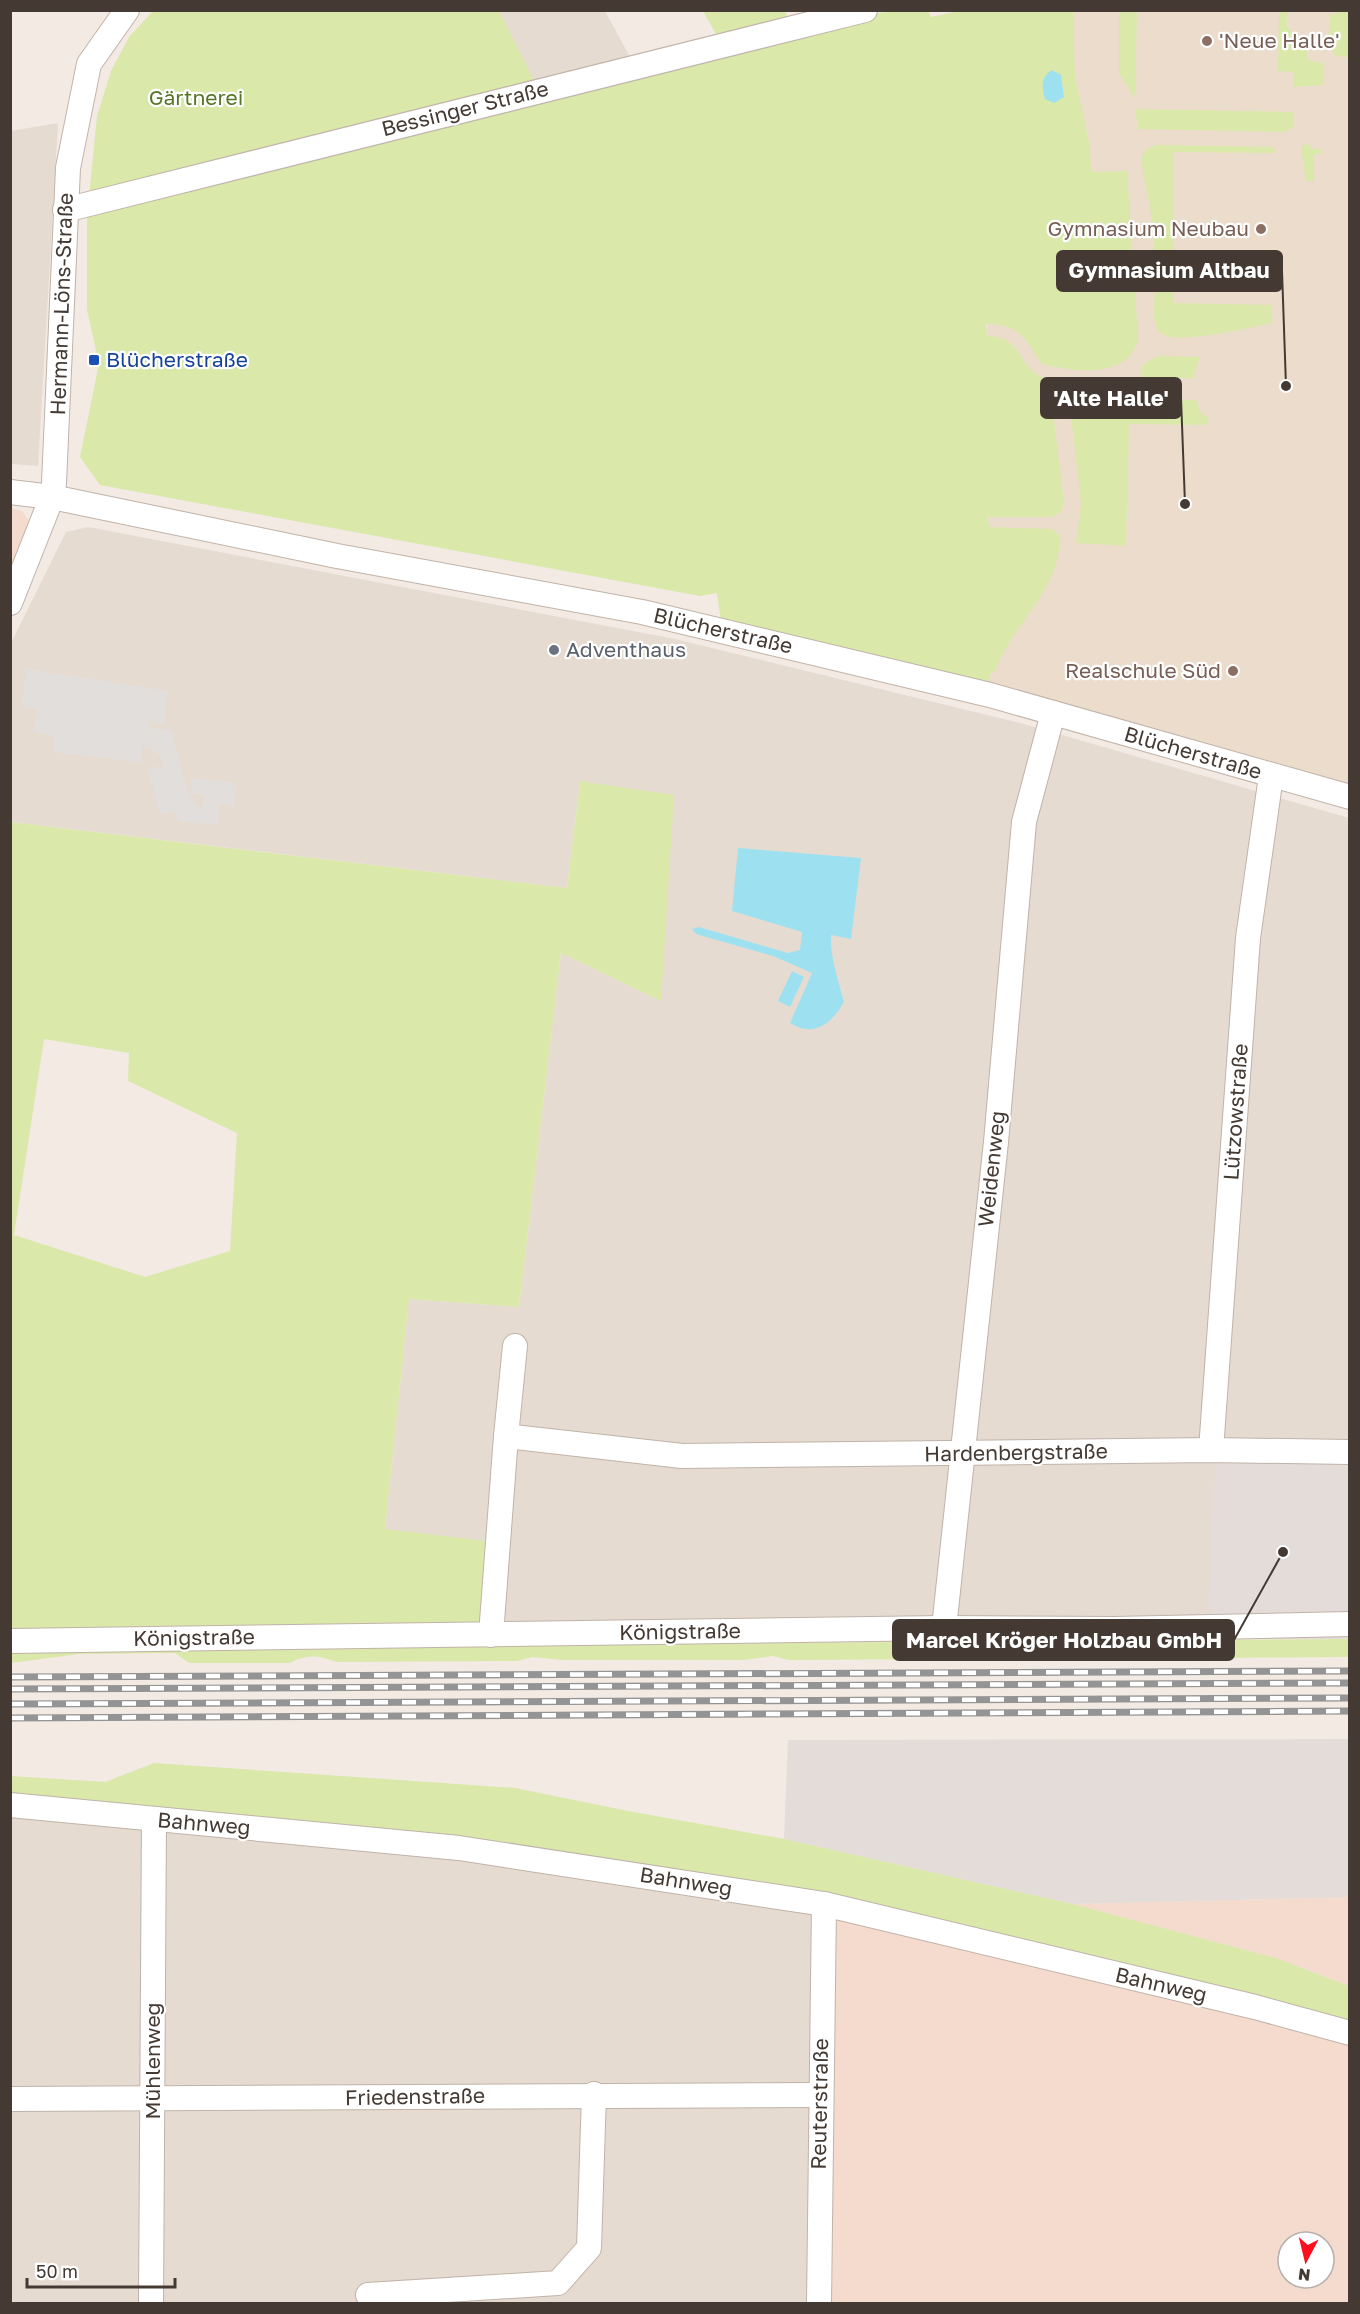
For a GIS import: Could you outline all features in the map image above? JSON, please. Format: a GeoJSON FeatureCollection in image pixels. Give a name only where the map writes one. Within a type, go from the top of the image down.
{"type":"FeatureCollection","features":[{"type":"Feature","properties":{"kind":"street","name":"Bessinger Straße"},"geometry":{"type":"LineString","coordinates":[[65,210],[865,10]]}},
{"type":"Feature","properties":{"kind":"street","name":"Hermann-Löns-Straße"},"geometry":{"type":"LineString","coordinates":[[10,603],[52,497],[62,345],[68,168],[89,64],[124,11]]}},
{"type":"Feature","properties":{"kind":"street","name":"Blücherstraße"},"geometry":{"type":"LineString","coordinates":[[10,492],[52,497],[337,556],[642,612],[990,695],[1350,797]]}},
{"type":"Feature","properties":{"kind":"street","name":"Weidenweg"},"geometry":{"type":"LineString","coordinates":[[944,1628],[996,1142],[1024,822],[1053,713]]}},
{"type":"Feature","properties":{"kind":"street","name":"Lützowstraße"},"geometry":{"type":"LineString","coordinates":[[1211,1450],[1248,938],[1270,776]]}},
{"type":"Feature","properties":{"kind":"street"},"geometry":{"type":"LineString","coordinates":[[491,1635],[515,1346]]}},
{"type":"Feature","properties":{"kind":"street","name":"Hardenbergstraße"},"geometry":{"type":"LineString","coordinates":[[506,1436],[682,1456],[1211,1450],[1350,1452]]}},
{"type":"Feature","properties":{"kind":"street","name":"Königstraße"},"geometry":{"type":"LineString","coordinates":[[10,1641],[944,1628],[1114,1629],[1350,1624]]}},
{"type":"Feature","properties":{"kind":"street","name":"Bahnweg"},"geometry":{"type":"LineString","coordinates":[[10,1805],[459,1848],[824,1904],[1255,2007],[1350,2033]]}},
{"type":"Feature","properties":{"kind":"street","name":"Mühlenweg"},"geometry":{"type":"LineString","coordinates":[[151,2304],[154,1819]]}},
{"type":"Feature","properties":{"kind":"street","name":"Reuterstraße"},"geometry":{"type":"LineString","coordinates":[[819,2304],[819,2095],[824,1904]]}},
{"type":"Feature","properties":{"kind":"street"},"geometry":{"type":"LineString","coordinates":[[368,2295],[558,2283],[589,2248],[594,2094]]}},
{"type":"Feature","properties":{"kind":"street","name":"Friedenstraße"},"geometry":{"type":"LineString","coordinates":[[10,2099],[154,2100],[594,2094],[819,2095]]}},
{"type":"Feature","properties":{"kind":"shaded area"},"geometry":{"type":"Polygon","coordinates":[[[499,11],[605,11],[637,70],[540,94],[499,11]]]}},
{"type":"Feature","properties":{"kind":"shaded area"},"geometry":{"type":"Polygon","coordinates":[[[996,11],[1349,11],[1349,791],[990,684],[985,145],[996,11]]]}},
{"type":"Feature","properties":{"kind":"shaded area"},"geometry":{"type":"Polygon","coordinates":[[[58,123],[38,466],[11,464],[11,131],[58,123]]]}},
{"type":"Feature","properties":{"kind":"shaded area"},"geometry":{"type":"Polygon","coordinates":[[[11,508],[22,511],[31,524],[11,579],[11,508]]]}},
{"type":"Feature","properties":{"kind":"shaded area"},"geometry":{"type":"Polygon","coordinates":[[[88,527],[675,639],[1024,724],[1349,818],[1349,1461],[1208,1639],[479,1645],[385,1529],[409,1299],[519,1307],[561,953],[661,1001],[580,781],[567,888],[11,822],[11,643],[66,532],[88,527]]]}},
{"type":"Feature","properties":{"kind":"shaded area"},"geometry":{"type":"Polygon","coordinates":[[[26,669],[168,691],[164,724],[149,722],[148,728],[171,730],[188,793],[197,806],[202,809],[204,795],[190,793],[192,778],[236,783],[234,806],[220,804],[217,825],[178,821],[175,811],[161,815],[147,769],[163,765],[160,756],[150,748],[143,746],[141,762],[53,752],[54,736],[33,732],[37,710],[22,707],[26,669]]]}},
{"type":"Feature","properties":{"kind":"shaded area"},"geometry":{"type":"Polygon","coordinates":[[[1349,1461],[1349,1639],[1208,1639],[1215,1462],[1349,1461]]]}},
{"type":"Feature","properties":{"kind":"shaded area"},"geometry":{"type":"Polygon","coordinates":[[[1349,1739],[1349,1897],[1073,1904],[784,1839],[788,1740],[1349,1739]]]}},
{"type":"Feature","properties":{"kind":"shaded area"},"geometry":{"type":"Polygon","coordinates":[[[11,1796],[833,1903],[832,2303],[11,2304],[11,1796]]]}},
{"type":"Feature","properties":{"kind":"shaded area"},"geometry":{"type":"Polygon","coordinates":[[[1349,1897],[1349,1986],[1276,1958],[1073,1904],[1349,1897]]]}},
{"type":"Feature","properties":{"kind":"shaded area"},"geometry":{"type":"Polygon","coordinates":[[[833,1903],[1349,2019],[1349,2303],[832,2304],[833,1903]]]}},
{"type":"Feature","properties":{"kind":"green space","name":"Gärtnerei"},"geometry":{"type":"Polygon","coordinates":[[[963,10],[1073,11],[1075,77],[1090,147],[1091,172],[1127,171],[1138,336],[1134,350],[1125,360],[1113,366],[1099,370],[1069,369],[1042,364],[1026,340],[1015,330],[986,324],[987,336],[1008,342],[1015,347],[1030,368],[1049,380],[1064,503],[1061,512],[1052,517],[988,517],[989,527],[1052,529],[1060,536],[1058,556],[1052,574],[995,671],[990,674],[990,684],[721,621],[717,593],[700,596],[100,485],[80,457],[99,364],[87,310],[87,218],[97,116],[111,71],[129,37],[153,11],[499,11],[541,94],[724,48],[703,11],[785,11],[793,30],[890,11],[928,11],[931,17],[963,10]]]}},
{"type":"Feature","properties":{"kind":"green space"},"geometry":{"type":"Polygon","coordinates":[[[1119,11],[1137,11],[1135,98],[1119,73],[1119,11]]]}},
{"type":"Feature","properties":{"kind":"green space"},"geometry":{"type":"Polygon","coordinates":[[[1279,11],[1287,11],[1287,27],[1295,36],[1307,38],[1307,60],[1324,63],[1324,85],[1294,87],[1294,72],[1278,71],[1279,11]]]}},
{"type":"Feature","properties":{"kind":"green space"},"geometry":{"type":"Polygon","coordinates":[[[1337,11],[1349,11],[1349,54],[1346,57],[1335,56],[1328,41],[1330,14],[1337,14],[1337,11]]]}},
{"type":"Feature","properties":{"kind":"green space"},"geometry":{"type":"Polygon","coordinates":[[[1135,109],[1293,112],[1294,126],[1285,132],[1138,129],[1135,109]]]}},
{"type":"Feature","properties":{"kind":"green space"},"geometry":{"type":"Polygon","coordinates":[[[1307,143],[1312,149],[1322,149],[1322,154],[1314,154],[1314,181],[1306,181],[1301,147],[1307,143]]]}},
{"type":"Feature","properties":{"kind":"green space"},"geometry":{"type":"Polygon","coordinates":[[[1156,145],[1274,147],[1275,153],[1174,152],[1173,259],[1161,258],[1154,252],[1153,225],[1141,160],[1145,150],[1156,145]]]}},
{"type":"Feature","properties":{"kind":"green space"},"geometry":{"type":"Polygon","coordinates":[[[1155,287],[1173,289],[1173,303],[1271,305],[1272,323],[1197,337],[1169,336],[1161,333],[1155,324],[1155,287]]]}},
{"type":"Feature","properties":{"kind":"green space"},"geometry":{"type":"Polygon","coordinates":[[[1159,356],[1200,357],[1193,378],[1145,378],[1140,374],[1144,365],[1159,356]]]}},
{"type":"Feature","properties":{"kind":"green space"},"geometry":{"type":"Polygon","coordinates":[[[1091,382],[1117,398],[1196,400],[1201,413],[1208,418],[1207,425],[1129,424],[1126,546],[1076,543],[1081,503],[1070,407],[1071,383],[1091,382]]]}},
{"type":"Feature","properties":{"kind":"green space"},"geometry":{"type":"Polygon","coordinates":[[[580,781],[674,795],[661,1001],[561,953],[519,1307],[409,1299],[385,1529],[486,1541],[479,1645],[1349,1639],[1349,1657],[1198,1658],[1183,1655],[1152,1658],[990,1659],[967,1656],[944,1659],[789,1660],[773,1656],[743,1660],[563,1660],[532,1657],[517,1661],[336,1662],[313,1656],[290,1663],[189,1663],[175,1653],[79,1654],[11,1663],[10,822],[567,888],[580,781]],[[44,1039],[14,1235],[145,1277],[230,1251],[237,1133],[128,1081],[129,1053],[44,1039]]]}},
{"type":"Feature","properties":{"kind":"green space"},"geometry":{"type":"Polygon","coordinates":[[[154,1763],[515,1788],[784,1839],[1073,1904],[1276,1958],[1349,1986],[1349,2019],[934,1925],[11,1796],[10,1776],[105,1782],[154,1763]]]}},
{"type":"Feature","properties":{"kind":"water"},"geometry":{"type":"Polygon","coordinates":[[[1052,70],[1061,75],[1064,97],[1054,103],[1045,99],[1043,86],[1045,76],[1052,70]]]}},
{"type":"Feature","properties":{"kind":"water"},"geometry":{"type":"Polygon","coordinates":[[[738,848],[861,858],[851,939],[831,935],[833,960],[844,1002],[833,1017],[821,1026],[807,1029],[790,1023],[812,973],[773,956],[696,934],[692,929],[699,927],[788,953],[800,950],[802,932],[732,911],[738,848]]]}},
{"type":"Feature","properties":{"kind":"water"},"geometry":{"type":"Polygon","coordinates":[[[792,971],[804,977],[790,1007],[778,1001],[792,971]]]}},
{"type":"Feature","properties":{"kind":"railway"},"geometry":{"type":"LineString","coordinates":[[10,1677],[1350,1671]]}},
{"type":"Feature","properties":{"kind":"railway"},"geometry":{"type":"LineString","coordinates":[[10,1689],[1350,1683]]}},
{"type":"Feature","properties":{"kind":"railway"},"geometry":{"type":"LineString","coordinates":[[10,1704],[1350,1698]]}},
{"type":"Feature","properties":{"kind":"railway"},"geometry":{"type":"LineString","coordinates":[[10,1718],[1350,1711]]}},
{"type":"Feature","properties":{"kind":"place","name":"'Neue Halle'"},"geometry":{"type":"Point","coordinates":[1207,41]}},
{"type":"Feature","properties":{"kind":"place","name":"Gymnasium Neubau"},"geometry":{"type":"Point","coordinates":[1261,229]}},
{"type":"Feature","properties":{"kind":"place","name":"Blücherstraße"},"geometry":{"type":"Point","coordinates":[94,360]}},
{"type":"Feature","properties":{"kind":"place","name":"Gymnasium Altbau"},"geometry":{"type":"Point","coordinates":[1286,386]}},
{"type":"Feature","properties":{"kind":"place","name":"'Alte Halle'"},"geometry":{"type":"Point","coordinates":[1185,504]}},
{"type":"Feature","properties":{"kind":"place","name":"Adventhaus"},"geometry":{"type":"Point","coordinates":[554,650]}},
{"type":"Feature","properties":{"kind":"place","name":"Realschule Süd"},"geometry":{"type":"Point","coordinates":[1233,671]}},
{"type":"Feature","properties":{"kind":"place","name":"Marcel Kröger Holzbau GmbH"},"geometry":{"type":"Point","coordinates":[1283,1552]}}]}
